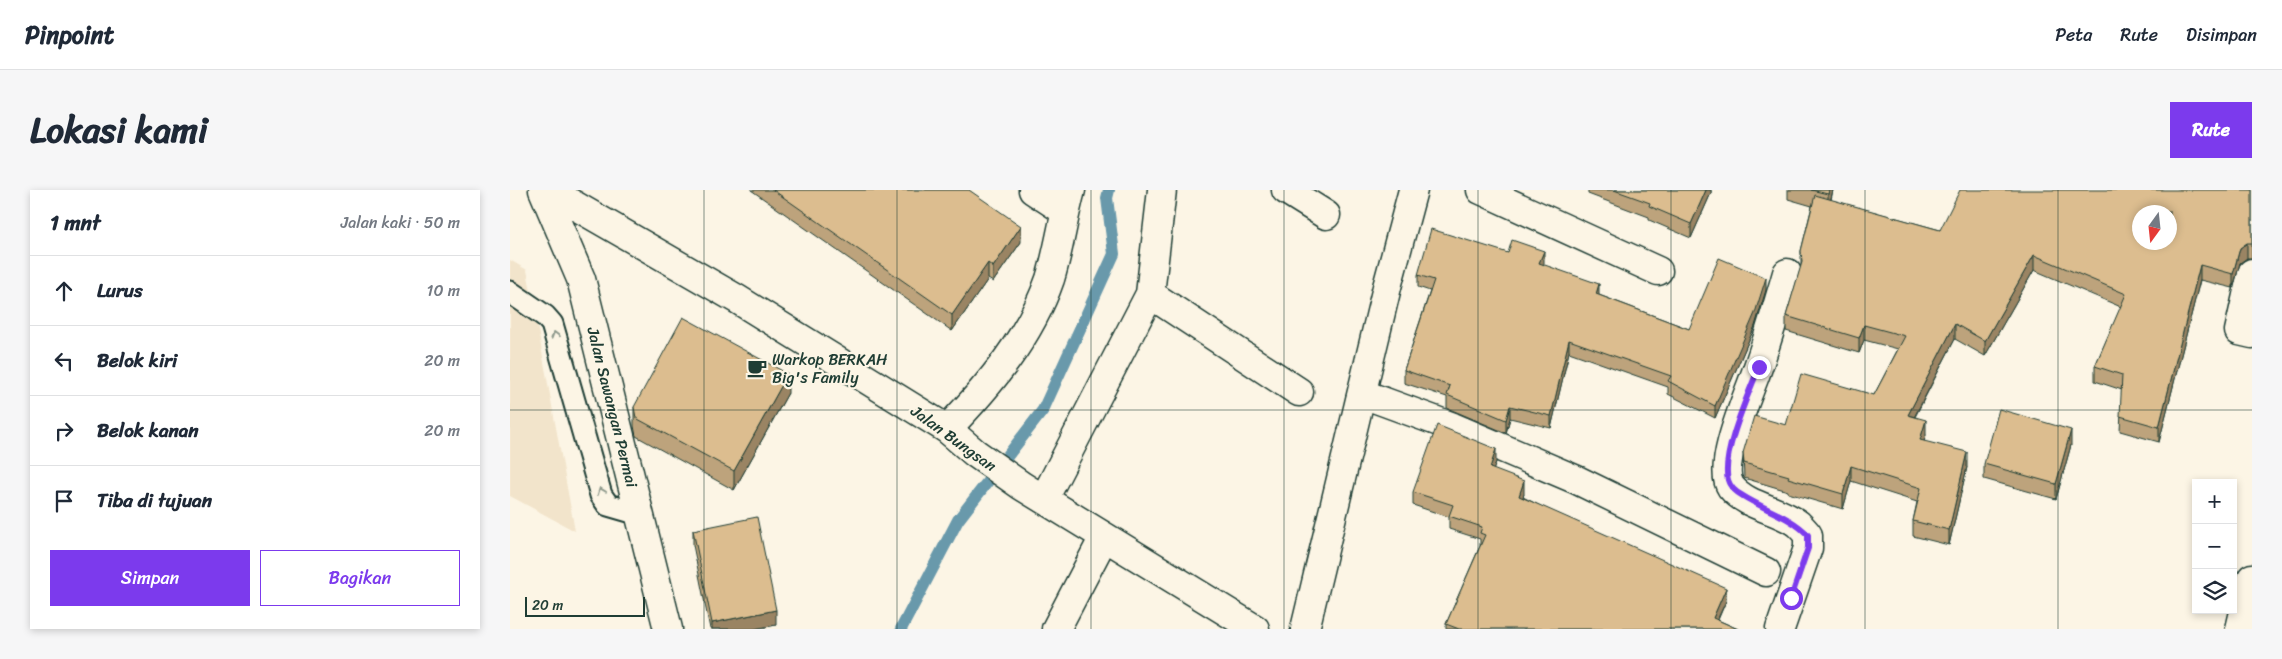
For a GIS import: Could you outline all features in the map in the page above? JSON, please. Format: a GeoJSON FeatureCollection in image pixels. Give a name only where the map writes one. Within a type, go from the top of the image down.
{"type":"FeatureCollection","features":[{"type":"Feature","properties":{"kind":"street","name":"Jalan Sawangan Permai"},"geometry":{"type":"LineString","coordinates":[[543,190],[581,279],[665,628]]}},
{"type":"Feature","properties":{"kind":"street","name":"Jalan Bungsan"},"geometry":{"type":"LineString","coordinates":[[548,190],[737,299],[947,429],[975,454],[1033,493],[1256,629]]}},
{"type":"Feature","properties":{"kind":"street"},"geometry":{"type":"LineString","coordinates":[[947,429],[986,389],[1028,328],[1050,279],[1068,200],[1033,190]]}},
{"type":"Feature","properties":{"kind":"street"},"geometry":{"type":"LineString","coordinates":[[1033,493],[1150,294],[1162,190]]}},
{"type":"Feature","properties":{"kind":"street"},"geometry":{"type":"LineString","coordinates":[[1286,190],[1326,216]]}},
{"type":"Feature","properties":{"kind":"street"},"geometry":{"type":"LineString","coordinates":[[1305,629],[1363,394],[1387,287],[1413,190]]}},
{"type":"Feature","properties":{"kind":"street"},"geometry":{"type":"LineString","coordinates":[[1482,190],[1658,272]]}},
{"type":"Feature","properties":{"kind":"street"},"geometry":{"type":"LineString","coordinates":[[1780,629],[1808,548],[1808,535],[1797,523],[1742,496],[1732,488],[1728,480],[1727,465],[1735,430],[1759,367],[1787,272]]}},
{"type":"Feature","properties":{"kind":"street"},"geometry":{"type":"LineString","coordinates":[[2252,273],[2239,331],[2252,334]]}},
{"type":"Feature","properties":{"kind":"street"},"geometry":{"type":"LineString","coordinates":[[1150,294],[1299,392]]}},
{"type":"Feature","properties":{"kind":"street"},"geometry":{"type":"LineString","coordinates":[[1363,394],[1453,427],[1577,480],[1766,572]]}},
{"type":"Feature","properties":{"kind":"street"},"geometry":{"type":"LineString","coordinates":[[1056,629],[1104,538]]}},
{"type":"Feature","properties":{"kind":"street"},"geometry":{"type":"LineString","coordinates":[[2240,629],[2252,578]]}},
{"type":"Feature","properties":{"kind":"lane"},"geometry":{"type":"LineString","coordinates":[[510,292],[545,316],[552,324],[601,495],[608,504],[639,514]]}},
{"type":"Feature","properties":{"kind":"shaded area"},"geometry":{"type":"Polygon","coordinates":[[[510,260],[527,270],[575,531],[510,496],[510,260]]]}},
{"type":"Feature","properties":{"kind":"building"},"geometry":{"type":"Polygon","coordinates":[[[773,190],[969,190],[1021,226],[993,267],[988,263],[952,315],[773,190]]]}},
{"type":"Feature","properties":{"kind":"building"},"geometry":{"type":"Polygon","coordinates":[[[1614,190],[1706,190],[1691,224],[1649,206],[1650,203],[1614,190]]]}},
{"type":"Feature","properties":{"kind":"building"},"geometry":{"type":"Polygon","coordinates":[[[1811,190],[1829,190],[1828,194],[1811,190]]]}},
{"type":"Feature","properties":{"kind":"building"},"geometry":{"type":"Polygon","coordinates":[[[1960,190],[2252,190],[2252,243],[2247,243],[2240,248],[2233,274],[2200,265],[2159,427],[2120,416],[2122,375],[2095,366],[2126,294],[2034,255],[1985,341],[1955,324],[1908,415],[1926,420],[1920,440],[1967,452],[1949,530],[1913,521],[1921,488],[1851,466],[1843,494],[1744,463],[1743,453],[1754,416],[1786,425],[1801,374],[1874,395],[1905,336],[1864,325],[1859,338],[1786,316],[1802,262],[1801,251],[1815,195],[1940,230],[1960,190]]]}},
{"type":"Feature","properties":{"kind":"building"},"geometry":{"type":"Polygon","coordinates":[[[1431,229],[1508,253],[1512,240],[1544,251],[1539,263],[1599,284],[1596,294],[1689,329],[1719,258],[1766,278],[1755,313],[1715,406],[1668,381],[1671,376],[1569,340],[1551,416],[1510,406],[1506,420],[1447,395],[1450,386],[1404,370],[1434,280],[1418,275],[1431,229]]]}},
{"type":"Feature","properties":{"kind":"building"},"geometry":{"type":"Polygon","coordinates":[[[683,317],[788,374],[734,471],[636,418],[634,407],[683,317]]]}},
{"type":"Feature","properties":{"kind":"building"},"geometry":{"type":"Polygon","coordinates":[[[1999,409],[2071,430],[2056,484],[1984,464],[1999,409]]]}},
{"type":"Feature","properties":{"kind":"building"},"geometry":{"type":"Polygon","coordinates":[[[1437,425],[1496,449],[1490,468],[1524,481],[1519,496],[1726,588],[1713,618],[1738,629],[1459,629],[1446,624],[1485,535],[1480,533],[1482,527],[1449,516],[1453,505],[1413,492],[1437,425]]]}},
{"type":"Feature","properties":{"kind":"building"},"geometry":{"type":"Polygon","coordinates":[[[757,517],[776,610],[712,623],[693,530],[757,517]]]}},
{"type":"Feature","properties":{"kind":"waterway"},"geometry":{"type":"LineString","coordinates":[[901,629],[958,520],[1043,410],[1114,254],[1107,198],[1109,190]]}},
{"type":"Feature","properties":{"kind":"place","name":"Warkop BERKAH Big's Family"},"geometry":{"type":"Point","coordinates":[757,368]}},
{"type":"Feature","properties":{"kind":"route"},"geometry":{"type":"LineString","coordinates":[[1759,367],[1735,430],[1727,465],[1728,480],[1732,488],[1742,496],[1797,523],[1808,535],[1808,548],[1791,598]]}}]}
